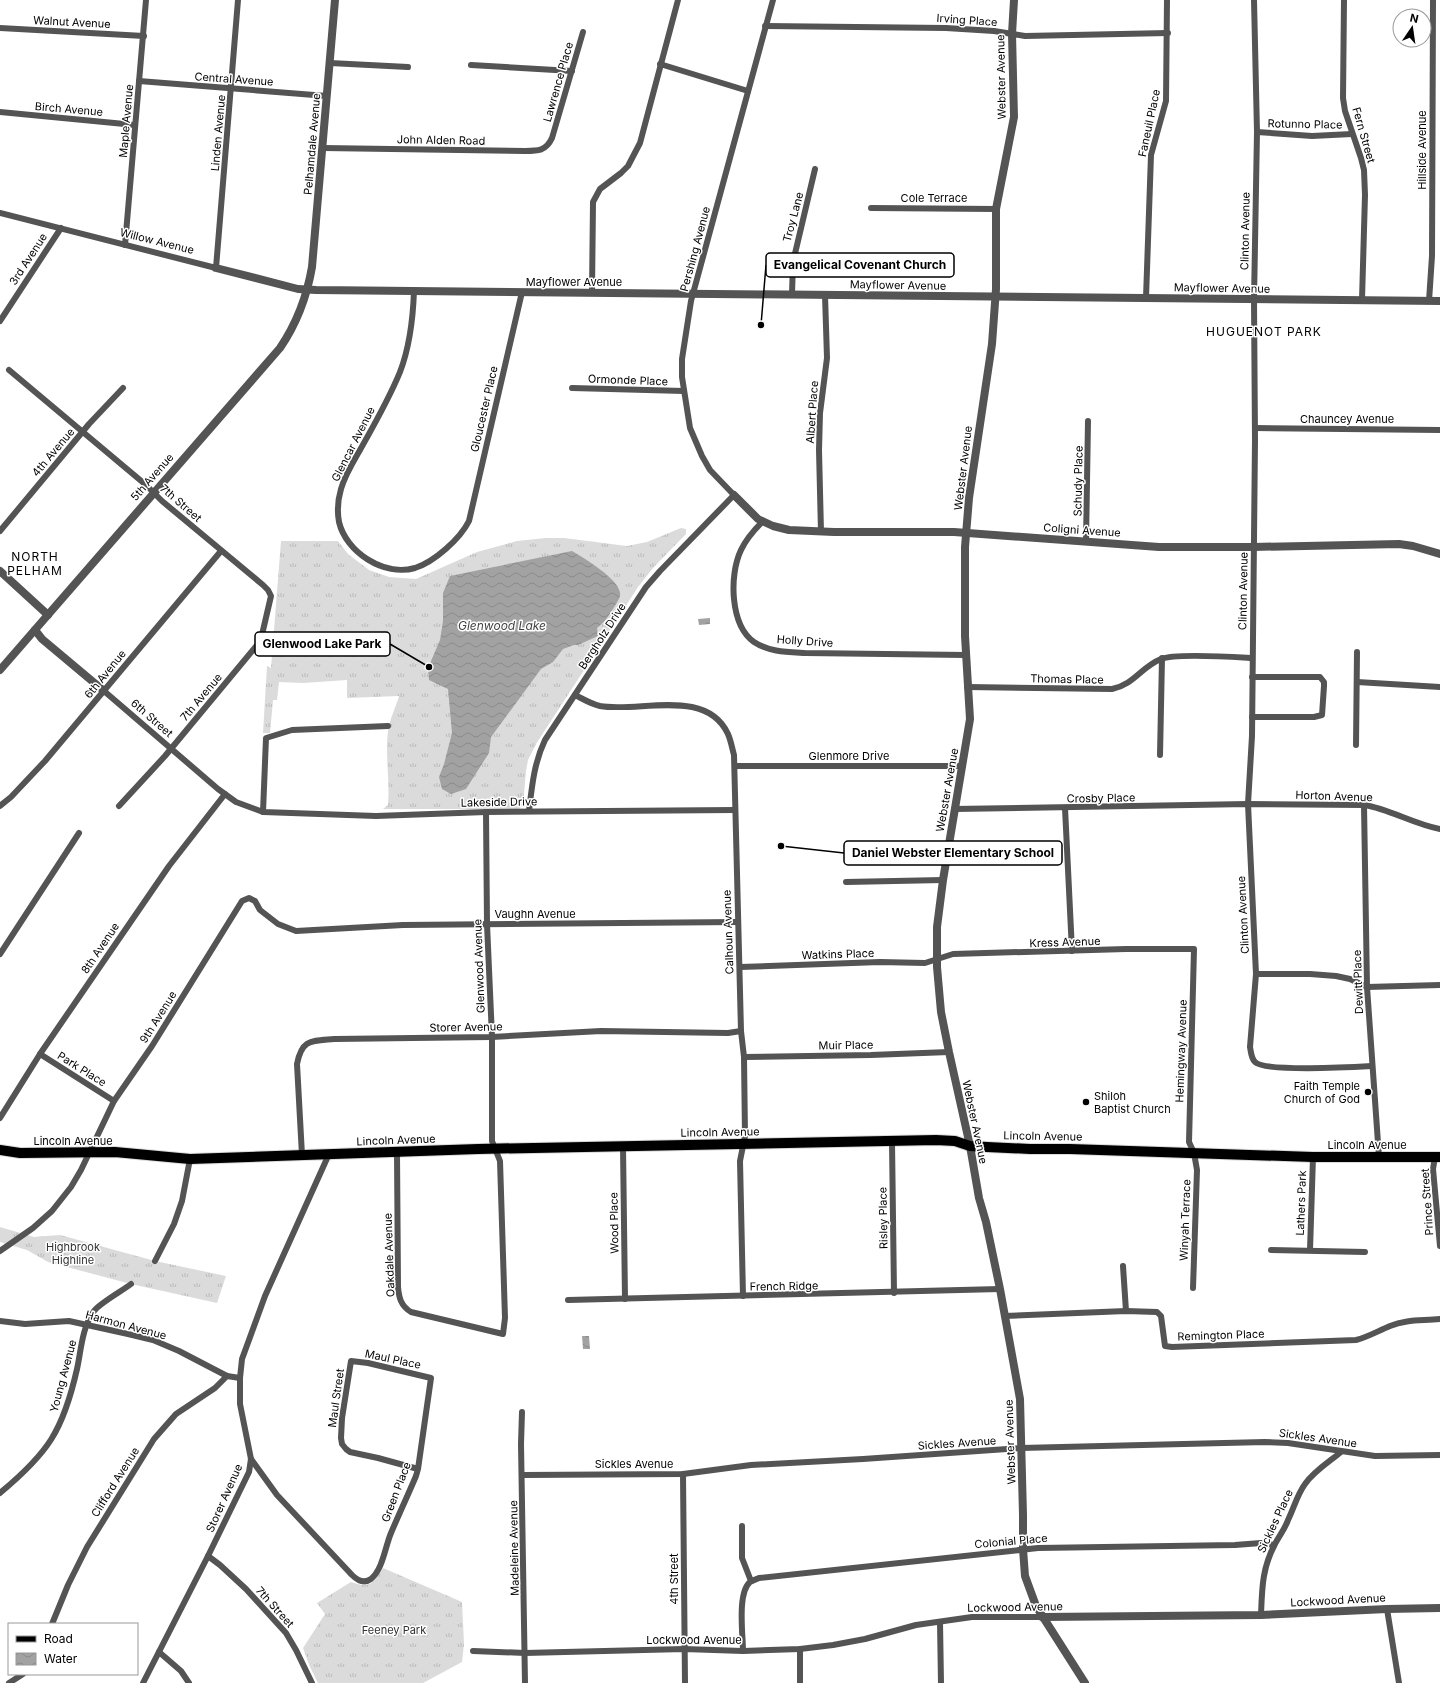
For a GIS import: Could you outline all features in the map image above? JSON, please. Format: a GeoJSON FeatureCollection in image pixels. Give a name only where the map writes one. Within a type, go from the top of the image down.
{"type":"FeatureCollection","features":[{"type":"Feature","properties":{"kind":"main road","name":"Lincoln Avenue"},"geometry":{"type":"LineString","coordinates":[[0,1150],[20,1153],[89,1152],[140,1154],[190,1159],[328,1154],[744,1144],[955,1141],[970,1146],[1030,1149],[1313,1157],[1438,1157]]}},
{"type":"Feature","properties":{"kind":"street","name":"Maple Avenue"},"geometry":{"type":"LineString","coordinates":[[125,245],[146,0]]}},
{"type":"Feature","properties":{"kind":"street","name":"Linden Avenue"},"geometry":{"type":"LineString","coordinates":[[216,268],[238,0]]}},
{"type":"Feature","properties":{"kind":"street","name":"Pelhamdale Avenue"},"geometry":{"type":"LineString","coordinates":[[308,290],[312,267],[328,96],[335,0]]}},
{"type":"Feature","properties":{"kind":"street"},"geometry":{"type":"LineString","coordinates":[[592,292],[593,202],[600,189],[622,172],[633,158],[640,143],[678,0]]}},
{"type":"Feature","properties":{"kind":"street","name":"Pershing Avenue"},"geometry":{"type":"LineString","coordinates":[[734,495],[710,470],[690,428],[684,391],[682,359],[693,294],[773,0]]}},
{"type":"Feature","properties":{"kind":"street","name":"Webster Avenue"},"geometry":{"type":"LineString","coordinates":[[1014,0],[1012,34],[1014,116],[996,209],[996,297],[992,344],[969,498],[966,533],[966,655],[970,719],[943,880],[937,927],[937,958],[942,1012],[949,1052],[970,1146],[979,1198],[986,1222],[1000,1289],[1020,1399],[1020,1448],[1023,1515],[1022,1549],[1026,1581],[1042,1617],[1084,1683]]}},
{"type":"Feature","properties":{"kind":"street","name":"Faneuil Place"},"geometry":{"type":"LineString","coordinates":[[1146,298],[1150,170],[1155,141],[1166,101],[1168,0]]}},
{"type":"Feature","properties":{"kind":"street","name":"Clinton Avenue"},"geometry":{"type":"LineString","coordinates":[[1254,0],[1257,132],[1254,300],[1255,428],[1252,717],[1248,804],[1256,974],[1250,1047],[1254,1062],[1259,1065],[1279,1068],[1372,1066]]}},
{"type":"Feature","properties":{"kind":"street","name":"Fern Street"},"geometry":{"type":"LineString","coordinates":[[1344,0],[1343,98],[1345,110],[1364,170],[1365,195],[1362,300]]}},
{"type":"Feature","properties":{"kind":"street","name":"Hillside Avenue"},"geometry":{"type":"LineString","coordinates":[[1429,301],[1432,240],[1433,0]]}},
{"type":"Feature","properties":{"kind":"street","name":"Irving Place"},"geometry":{"type":"LineString","coordinates":[[765,26],[946,28],[1025,36],[1168,33]]}},
{"type":"Feature","properties":{"kind":"street","name":"Walnut Avenue"},"geometry":{"type":"LineString","coordinates":[[0,28],[144,36]]}},
{"type":"Feature","properties":{"kind":"street","name":"Lawrence Place"},"geometry":{"type":"LineString","coordinates":[[552,138],[583,32]]}},
{"type":"Feature","properties":{"kind":"street"},"geometry":{"type":"LineString","coordinates":[[330,63],[408,67]]}},
{"type":"Feature","properties":{"kind":"street"},"geometry":{"type":"LineString","coordinates":[[660,64],[748,91]]}},
{"type":"Feature","properties":{"kind":"street"},"geometry":{"type":"LineString","coordinates":[[471,65],[572,71]]}},
{"type":"Feature","properties":{"kind":"street","name":"Central Avenue"},"geometry":{"type":"LineString","coordinates":[[139,81],[328,96]]}},
{"type":"Feature","properties":{"kind":"street","name":"Birch Avenue"},"geometry":{"type":"LineString","coordinates":[[0,112],[135,125]]}},
{"type":"Feature","properties":{"kind":"street","name":"Rotunno Place"},"geometry":{"type":"LineString","coordinates":[[1257,132],[1312,136],[1352,134]]}},
{"type":"Feature","properties":{"kind":"street","name":"John Alden Road"},"geometry":{"type":"LineString","coordinates":[[323,148],[536,151],[544,150],[550,144],[552,138]]}},
{"type":"Feature","properties":{"kind":"street","name":"Troy Lane"},"geometry":{"type":"LineString","coordinates":[[792,294],[793,262],[815,169]]}},
{"type":"Feature","properties":{"kind":"street","name":"Cole Terrace"},"geometry":{"type":"LineString","coordinates":[[871,208],[996,209]]}},
{"type":"Feature","properties":{"kind":"street","name":"Willow Avenue"},"geometry":{"type":"LineString","coordinates":[[0,213],[298,289],[308,290]]}},
{"type":"Feature","properties":{"kind":"street","name":"3rd Avenue"},"geometry":{"type":"LineString","coordinates":[[0,321],[60,228]]}},
{"type":"Feature","properties":{"kind":"street","name":"Mayflower Avenue"},"geometry":{"type":"LineString","coordinates":[[308,290],[1440,301]]}},
{"type":"Feature","properties":{"kind":"street","name":"5th Avenue"},"geometry":{"type":"LineString","coordinates":[[0,670],[280,348],[293,327],[308,290]]}},
{"type":"Feature","properties":{"kind":"street","name":"Glencar Avenue"},"geometry":{"type":"LineString","coordinates":[[414,291],[411,330],[406,354],[387,401],[341,488],[338,507],[339,523],[342,531],[358,552],[367,559],[380,565],[401,569],[416,568],[433,558],[463,533],[465,529]]}},
{"type":"Feature","properties":{"kind":"street","name":"Gloucester Place"},"geometry":{"type":"LineString","coordinates":[[465,529],[469,521],[522,292]]}},
{"type":"Feature","properties":{"kind":"street","name":"Albert Place"},"geometry":{"type":"LineString","coordinates":[[821,532],[819,443],[820,412],[827,358],[825,294]]}},
{"type":"Feature","properties":{"kind":"street","name":"7th Street"},"geometry":{"type":"LineString","coordinates":[[9,370],[268,590],[272,596],[268,611]]}},
{"type":"Feature","properties":{"kind":"street","name":"4th Avenue"},"geometry":{"type":"LineString","coordinates":[[0,531],[82,433],[123,388]]}},
{"type":"Feature","properties":{"kind":"street","name":"Ormonde Place"},"geometry":{"type":"LineString","coordinates":[[572,388],[684,391]]}},
{"type":"Feature","properties":{"kind":"street","name":"Schudy Place"},"geometry":{"type":"LineString","coordinates":[[1086,542],[1088,421]]}},
{"type":"Feature","properties":{"kind":"street","name":"Chauncey Avenue"},"geometry":{"type":"LineString","coordinates":[[1255,428],[1440,430]]}},
{"type":"Feature","properties":{"kind":"street","name":"Coligni Avenue"},"geometry":{"type":"LineString","coordinates":[[734,495],[748,511],[763,522],[789,530],[821,532],[966,533],[1159,547],[1399,544],[1413,546],[1440,554]]}},
{"type":"Feature","properties":{"kind":"street","name":"Bergholz Drive"},"geometry":{"type":"LineString","coordinates":[[529,811],[533,773],[545,740],[646,587],[734,495]]}},
{"type":"Feature","properties":{"kind":"street","name":"Holly Drive"},"geometry":{"type":"LineString","coordinates":[[763,522],[750,535],[740,551],[734,582],[733,598],[736,614],[747,635],[755,642],[769,648],[805,653],[966,655]]}},
{"type":"Feature","properties":{"kind":"street","name":"6th Avenue"},"geometry":{"type":"LineString","coordinates":[[0,806],[11,797],[45,761],[222,551]]}},
{"type":"Feature","properties":{"kind":"street"},"geometry":{"type":"LineString","coordinates":[[0,572],[48,615]]}},
{"type":"Feature","properties":{"kind":"street","name":"7th Avenue"},"geometry":{"type":"LineString","coordinates":[[119,806],[171,748],[258,644],[261,639],[268,611]]}},
{"type":"Feature","properties":{"kind":"street","name":"6th Street"},"geometry":{"type":"LineString","coordinates":[[35,630],[42,639],[225,794],[236,802],[263,812]]}},
{"type":"Feature","properties":{"kind":"street"},"geometry":{"type":"LineString","coordinates":[[1356,745],[1357,652]]}},
{"type":"Feature","properties":{"kind":"street","name":"Thomas Place"},"geometry":{"type":"LineString","coordinates":[[967,688],[1112,689],[1122,687],[1162,658],[1178,656],[1252,658]]}},
{"type":"Feature","properties":{"kind":"street"},"geometry":{"type":"LineString","coordinates":[[1160,755],[1162,658]]}},
{"type":"Feature","properties":{"kind":"street"},"geometry":{"type":"LineString","coordinates":[[1252,676],[1320,677],[1324,682],[1322,715],[1314,717],[1252,717]]}},
{"type":"Feature","properties":{"kind":"street"},"geometry":{"type":"LineString","coordinates":[[1357,682],[1440,687]]}},
{"type":"Feature","properties":{"kind":"street","name":"Calhoun Avenue"},"geometry":{"type":"LineString","coordinates":[[575,695],[600,706],[618,708],[680,705],[697,708],[708,713],[728,734],[734,755],[736,766],[735,810],[741,1032],[744,1056],[744,1144],[740,1161],[743,1296]]}},
{"type":"Feature","properties":{"kind":"street"},"geometry":{"type":"LineString","coordinates":[[263,812],[266,738],[292,730],[388,726]]}},
{"type":"Feature","properties":{"kind":"street","name":"Glenmore Drive"},"geometry":{"type":"LineString","coordinates":[[736,766],[963,766]]}},
{"type":"Feature","properties":{"kind":"street","name":"8th Avenue"},"geometry":{"type":"LineString","coordinates":[[0,1118],[40,1054],[169,866],[225,794]]}},
{"type":"Feature","properties":{"kind":"street","name":"Horton Avenue"},"geometry":{"type":"LineString","coordinates":[[1248,804],[1364,805],[1378,807],[1399,817],[1440,829]]}},
{"type":"Feature","properties":{"kind":"street","name":"Crosby Place"},"geometry":{"type":"LineString","coordinates":[[954,809],[1248,804]]}},
{"type":"Feature","properties":{"kind":"street","name":"Dewitt Place"},"geometry":{"type":"LineString","coordinates":[[1364,805],[1368,987],[1379,1157]]}},
{"type":"Feature","properties":{"kind":"street"},"geometry":{"type":"LineString","coordinates":[[1065,808],[1072,951]]}},
{"type":"Feature","properties":{"kind":"street","name":"Lakeside Drive"},"geometry":{"type":"LineString","coordinates":[[263,812],[376,816],[529,811],[735,810]]}},
{"type":"Feature","properties":{"kind":"street","name":"Glenwood Avenue"},"geometry":{"type":"LineString","coordinates":[[486,812],[487,924],[492,1037],[492,1141],[500,1161],[504,1318],[503,1334]]}},
{"type":"Feature","properties":{"kind":"street"},"geometry":{"type":"LineString","coordinates":[[0,954],[79,833]]}},
{"type":"Feature","properties":{"kind":"street"},"geometry":{"type":"LineString","coordinates":[[846,882],[943,880]]}},
{"type":"Feature","properties":{"kind":"street","name":"Vaughn Avenue"},"geometry":{"type":"LineString","coordinates":[[249,898],[255,901],[260,910],[278,924],[296,932],[403,925],[738,922]]}},
{"type":"Feature","properties":{"kind":"street","name":"9th Avenue"},"geometry":{"type":"LineString","coordinates":[[0,1251],[33,1228],[52,1211],[71,1187],[81,1170],[114,1101],[152,1046],[242,901],[249,898]]}},
{"type":"Feature","properties":{"kind":"street","name":"Kress Avenue"},"geometry":{"type":"LineString","coordinates":[[937,958],[953,954],[1194,949]]}},
{"type":"Feature","properties":{"kind":"street","name":"Hemingway Avenue"},"geometry":{"type":"LineString","coordinates":[[1194,949],[1189,1142],[1194,1153]]}},
{"type":"Feature","properties":{"kind":"street","name":"Watkins Place"},"geometry":{"type":"LineString","coordinates":[[740,967],[880,962],[925,963],[937,958]]}},
{"type":"Feature","properties":{"kind":"street"},"geometry":{"type":"LineString","coordinates":[[1256,974],[1310,974],[1336,976],[1350,979],[1368,987],[1440,985]]}},
{"type":"Feature","properties":{"kind":"street","name":"Storer Avenue"},"geometry":{"type":"LineString","coordinates":[[302,1156],[297,1064],[299,1053],[307,1043],[313,1040],[492,1037],[601,1031],[741,1032]]}},
{"type":"Feature","properties":{"kind":"street","name":"Muir Place"},"geometry":{"type":"LineString","coordinates":[[744,1056],[949,1052]]}},
{"type":"Feature","properties":{"kind":"street","name":"Park Place"},"geometry":{"type":"LineString","coordinates":[[40,1054],[114,1101]]}},
{"type":"Feature","properties":{"kind":"street","name":"Risley Place"},"geometry":{"type":"LineString","coordinates":[[892,1142],[894,1293]]}},
{"type":"Feature","properties":{"kind":"street","name":"Wood Place"},"geometry":{"type":"LineString","coordinates":[[623,1147],[624,1299]]}},
{"type":"Feature","properties":{"kind":"street","name":"Oakdale Avenue"},"geometry":{"type":"LineString","coordinates":[[397,1153],[399,1298],[406,1309],[411,1312],[503,1334]]}},
{"type":"Feature","properties":{"kind":"street","name":"Winyah Terrace"},"geometry":{"type":"LineString","coordinates":[[1193,1288],[1197,1170],[1194,1153]]}},
{"type":"Feature","properties":{"kind":"street","name":"Storer Avenue"},"geometry":{"type":"LineString","coordinates":[[143,1683],[247,1478],[251,1459],[240,1404],[242,1359],[257,1315],[328,1154]]}},
{"type":"Feature","properties":{"kind":"street","name":"Lathers Park"},"geometry":{"type":"LineString","coordinates":[[1310,1250],[1313,1157]]}},
{"type":"Feature","properties":{"kind":"street","name":"Prince Street"},"geometry":{"type":"LineString","coordinates":[[1438,1157],[1433,1169],[1440,1246]]}},
{"type":"Feature","properties":{"kind":"street"},"geometry":{"type":"LineString","coordinates":[[155,1261],[174,1224],[182,1201],[190,1159]]}},
{"type":"Feature","properties":{"kind":"street","name":"Lathers Park"},"geometry":{"type":"LineString","coordinates":[[1271,1250],[1365,1252]]}},
{"type":"Feature","properties":{"kind":"street"},"geometry":{"type":"LineString","coordinates":[[1123,1266],[1126,1311]]}},
{"type":"Feature","properties":{"kind":"street","name":"Young Avenue"},"geometry":{"type":"LineString","coordinates":[[0,1493],[25,1472],[38,1458],[52,1440],[61,1424],[70,1398],[87,1324],[95,1310],[131,1284]]}},
{"type":"Feature","properties":{"kind":"street","name":"French Ridge"},"geometry":{"type":"LineString","coordinates":[[568,1300],[894,1293],[1000,1289]]}},
{"type":"Feature","properties":{"kind":"street","name":"Remington Place"},"geometry":{"type":"LineString","coordinates":[[1004,1316],[1126,1311],[1157,1312],[1161,1316],[1165,1346],[1172,1347],[1356,1340],[1365,1338],[1406,1321],[1440,1319]]}},
{"type":"Feature","properties":{"kind":"street","name":"Harmon Avenue"},"geometry":{"type":"LineString","coordinates":[[0,1321],[25,1324],[69,1321],[87,1324],[153,1340],[179,1351],[227,1376],[240,1378]]}},
{"type":"Feature","properties":{"kind":"street","name":"Maul Place"},"geometry":{"type":"LineString","coordinates":[[351,1361],[368,1363],[431,1378]]}},
{"type":"Feature","properties":{"kind":"street","name":"Maul Street"},"geometry":{"type":"LineString","coordinates":[[351,1361],[342,1418],[342,1444],[350,1452],[418,1469]]}},
{"type":"Feature","properties":{"kind":"street","name":"Clifford Avenue"},"geometry":{"type":"LineString","coordinates":[[52,1623],[68,1585],[87,1547],[154,1439],[176,1414],[215,1388],[227,1376]]}},
{"type":"Feature","properties":{"kind":"street","name":"Green Place"},"geometry":{"type":"LineString","coordinates":[[251,1459],[277,1496],[356,1579],[366,1581],[371,1579],[380,1564],[390,1534],[418,1469],[431,1378]]}},
{"type":"Feature","properties":{"kind":"street","name":"Madeleine Avenue"},"geometry":{"type":"LineString","coordinates":[[522,1412],[521,1444],[523,1475],[526,1683]]}},
{"type":"Feature","properties":{"kind":"street","name":"Sickles Avenue"},"geometry":{"type":"LineString","coordinates":[[523,1475],[683,1474],[752,1465],[1020,1448],[1265,1442],[1288,1443],[1375,1456],[1440,1455]]}},
{"type":"Feature","properties":{"kind":"street","name":"Sickles Place"},"geometry":{"type":"LineString","coordinates":[[1261,1615],[1262,1580],[1266,1564],[1274,1545],[1288,1522],[1305,1483],[1341,1452]]}},
{"type":"Feature","properties":{"kind":"street","name":"4th Street"},"geometry":{"type":"LineString","coordinates":[[683,1474],[685,1683]]}},
{"type":"Feature","properties":{"kind":"street"},"geometry":{"type":"LineString","coordinates":[[742,1526],[742,1558],[751,1581],[746,1587],[742,1609],[743,1651]]}},
{"type":"Feature","properties":{"kind":"street","name":"Colonial Place"},"geometry":{"type":"LineString","coordinates":[[751,1581],[772,1576],[1022,1549],[1060,1547],[1235,1545],[1261,1543],[1274,1545]]}},
{"type":"Feature","properties":{"kind":"street","name":"7th Street"},"geometry":{"type":"LineString","coordinates":[[208,1556],[220,1564],[246,1589],[286,1633],[312,1683]]}},
{"type":"Feature","properties":{"kind":"street","name":"Lockwood Avenue"},"geometry":{"type":"LineString","coordinates":[[473,1651],[525,1653],[684,1649],[743,1651],[800,1649],[865,1639],[916,1625],[972,1617],[1261,1615],[1440,1608]]}},
{"type":"Feature","properties":{"kind":"street"},"geometry":{"type":"LineString","coordinates":[[1387,1609],[1399,1683]]}},
{"type":"Feature","properties":{"kind":"street"},"geometry":{"type":"LineString","coordinates":[[940,1622],[941,1683]]}},
{"type":"Feature","properties":{"kind":"street"},"geometry":{"type":"LineString","coordinates":[[800,1649],[800,1683]]}},
{"type":"Feature","properties":{"kind":"street"},"geometry":{"type":"LineString","coordinates":[[159,1652],[181,1671],[189,1683]]}},
{"type":"Feature","properties":{"kind":"street"},"geometry":{"type":"LineString","coordinates":[[9,1683],[21,1675]]}},
{"type":"Feature","properties":{"kind":"green space"},"geometry":{"type":"Polygon","coordinates":[[[681,528],[686,529],[686,534],[653,568],[638,587],[536,744],[528,760],[523,805],[519,809],[383,809],[388,805],[388,731],[399,696],[347,698],[347,680],[303,683],[279,682],[277,700],[273,700],[270,733],[263,733],[267,666],[271,668],[281,541],[338,541],[348,554],[369,570],[389,577],[416,579],[477,552],[517,541],[564,538],[627,546],[647,542],[681,528]]]}},
{"type":"Feature","properties":{"kind":"green space","name":"Highbrook Highline"},"geometry":{"type":"Polygon","coordinates":[[[0,1227],[34,1237],[60,1235],[155,1261],[226,1276],[217,1303],[131,1284],[48,1262],[27,1250],[0,1242],[0,1227]]]}},
{"type":"Feature","properties":{"kind":"green space","name":"Feeney Park"},"geometry":{"type":"Polygon","coordinates":[[[383,1568],[462,1602],[464,1644],[462,1662],[423,1683],[318,1683],[303,1648],[325,1614],[317,1603],[351,1582],[363,1585],[370,1584],[383,1568]]]}},
{"type":"Feature","properties":{"kind":"water","name":"Glenwood Lake"},"geometry":{"type":"Polygon","coordinates":[[[572,551],[608,575],[618,587],[620,593],[619,599],[606,619],[597,628],[598,636],[578,645],[563,649],[553,662],[541,669],[491,737],[489,753],[466,789],[451,794],[442,789],[439,777],[452,733],[448,689],[429,680],[428,668],[440,640],[443,621],[443,593],[450,576],[572,551]]]}},
{"type":"Feature","properties":{"kind":"water"},"geometry":{"type":"Polygon","coordinates":[[[710,618],[710,624],[699,625],[698,619],[710,618]]]}},
{"type":"Feature","properties":{"kind":"water"},"geometry":{"type":"Polygon","coordinates":[[[582,1336],[589,1336],[590,1349],[583,1349],[582,1336]]]}},
{"type":"Feature","properties":{"kind":"place","name":"Evangelical Covenant Church"},"geometry":{"type":"Point","coordinates":[761,325]}},
{"type":"Feature","properties":{"kind":"place","name":"Glenwood Lake Park"},"geometry":{"type":"Point","coordinates":[429,667]}},
{"type":"Feature","properties":{"kind":"place","name":"Daniel Webster Elementary School"},"geometry":{"type":"Point","coordinates":[781,846]}},
{"type":"Feature","properties":{"kind":"place","name":"Faith Temple Church of God"},"geometry":{"type":"Point","coordinates":[1368,1092]}},
{"type":"Feature","properties":{"kind":"place","name":"Shiloh Baptist Church"},"geometry":{"type":"Point","coordinates":[1086,1102]}},
{"type":"Feature","properties":{"kind":"district","name":"HUGUENOT PARK"},"geometry":{"type":"Point","coordinates":[1264,331]}},
{"type":"Feature","properties":{"kind":"district","name":"NORTH PELHAM"},"geometry":{"type":"Point","coordinates":[35,563]}}]}
